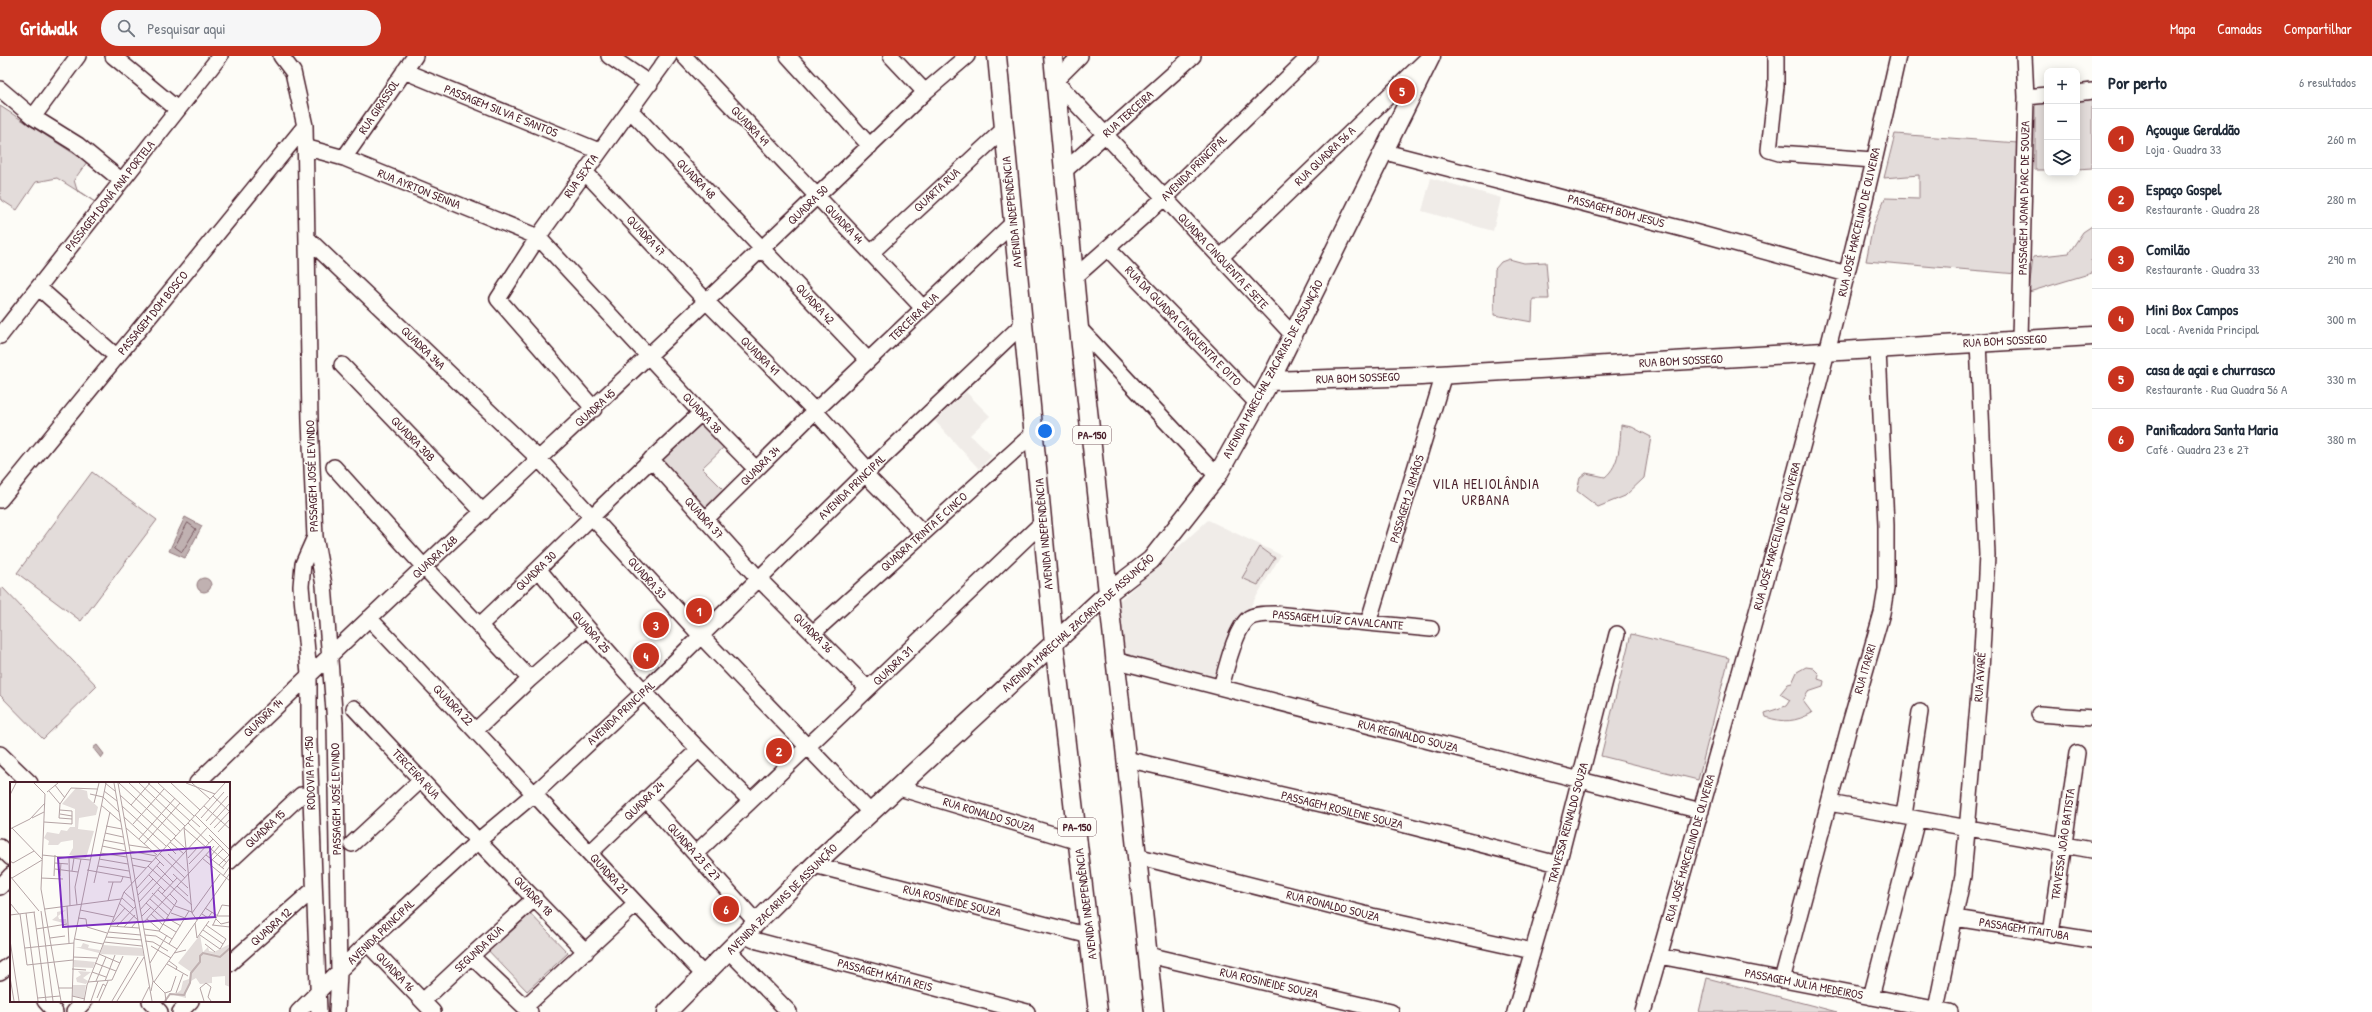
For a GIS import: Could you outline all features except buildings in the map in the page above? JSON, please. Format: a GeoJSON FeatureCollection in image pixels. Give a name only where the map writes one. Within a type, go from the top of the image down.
{"type":"FeatureCollection","features":[{"type":"Feature","properties":{"kind":"main road","name":"AVENIDA INDEPENDÊNCIA"},"geometry":{"type":"LineString","coordinates":[[997,56],[1035,432],[1054,643],[1079,842],[1098,1012]]}},
{"type":"Feature","properties":{"kind":"main road","name":"PA-150"},"geometry":{"type":"LineString","coordinates":[[1053,56],[1079,328],[1114,660],[1154,1012]]}},
{"type":"Feature","properties":{"kind":"main road","name":"AVENIDA MARECHAL ZACARIAS DE ASSUNÇÃO"},"geometry":{"type":"LineString","coordinates":[[899,788],[1108,593],[1151,560],[1217,476],[1258,404],[1294,335],[1431,56]]}},
{"type":"Feature","properties":{"kind":"main road","name":"RUA BOM SOSSEGO"},"geometry":{"type":"LineString","coordinates":[[1270,381],[1444,374],[1827,354],[1978,341],[2092,336]]}},
{"type":"Feature","properties":{"kind":"main road","name":"AVENIDA ZACARIAS DE ASSUNÇÃO"},"geometry":{"type":"LineString","coordinates":[[668,1012],[814,864],[899,788]]}},
{"type":"Feature","properties":{"kind":"main road"},"geometry":{"type":"LineString","coordinates":[[1140,888],[1135,914],[1145,1012]]}},
{"type":"Feature","properties":{"kind":"main road"},"geometry":{"type":"LineString","coordinates":[[1086,903],[1097,932],[1107,1012]]}},
{"type":"Feature","properties":{"kind":"street"},"geometry":{"type":"LineString","coordinates":[[32,117],[78,56]]}},
{"type":"Feature","properties":{"kind":"street"},"geometry":{"type":"LineString","coordinates":[[114,56],[177,109]]}},
{"type":"Feature","properties":{"kind":"street","name":"PASSAGEM DONÁ ANA PORTELA"},"geometry":{"type":"LineString","coordinates":[[3,328],[39,288],[177,109],[220,56]]}},
{"type":"Feature","properties":{"kind":"street","name":"PASSAGEM JOSÉ LEVINDO"},"geometry":{"type":"LineString","coordinates":[[281,56],[293,72],[305,132],[310,421],[314,537],[323,572],[335,724],[339,973]]}},
{"type":"Feature","properties":{"kind":"street","name":"RUA GIRASSOL"},"geometry":{"type":"LineString","coordinates":[[344,158],[414,56]]}},
{"type":"Feature","properties":{"kind":"street"},"geometry":{"type":"LineString","coordinates":[[609,56],[650,84]]}},
{"type":"Feature","properties":{"kind":"street","name":"RUA SEXTA"},"geometry":{"type":"LineString","coordinates":[[594,409],[498,299],[538,237],[599,151],[670,56]]}},
{"type":"Feature","properties":{"kind":"street","name":"QUADRA 49"},"geometry":{"type":"LineString","coordinates":[[684,56],[817,196]]}},
{"type":"Feature","properties":{"kind":"street"},"geometry":{"type":"LineString","coordinates":[[788,56],[870,146]]}},
{"type":"Feature","properties":{"kind":"street"},"geometry":{"type":"LineString","coordinates":[[891,56],[925,92]]}},
{"type":"Feature","properties":{"kind":"street","name":"QUADRA 50"},"geometry":{"type":"LineString","coordinates":[[650,356],[925,92],[967,56]]}},
{"type":"Feature","properties":{"kind":"street"},"geometry":{"type":"LineString","coordinates":[[1055,81],[1080,56]]}},
{"type":"Feature","properties":{"kind":"street","name":"RUA TERCEIRA"},"geometry":{"type":"LineString","coordinates":[[1064,172],[1193,56]]}},
{"type":"Feature","properties":{"kind":"street","name":"AVENIDA PRINCIPAL"},"geometry":{"type":"LineString","coordinates":[[1075,277],[1164,198],[1310,56]]}},
{"type":"Feature","properties":{"kind":"street","name":"RUA QUADRA 56 A"},"geometry":{"type":"LineString","coordinates":[[1220,258],[1431,56]]}},
{"type":"Feature","properties":{"kind":"street"},"geometry":{"type":"LineString","coordinates":[[1776,56],[1776,86],[1768,150],[1779,153],[1873,160]]}},
{"type":"Feature","properties":{"kind":"street","name":"RUA JOSÉ MARCELINO DE OLIVEIRA"},"geometry":{"type":"LineString","coordinates":[[1643,1012],[1701,811],[1827,354],[1898,56]]}},
{"type":"Feature","properties":{"kind":"street","name":"PASSAGEM JOANA D'ARC DE SOUZA"},"geometry":{"type":"LineString","coordinates":[[2020,339],[2026,97],[2024,56]]}},
{"type":"Feature","properties":{"kind":"street","name":"PASSAGEM SILVA E SANTOS"},"geometry":{"type":"LineString","coordinates":[[404,71],[599,151]]}},
{"type":"Feature","properties":{"kind":"street","name":"QUADRA CINQUENTA E SETE"},"geometry":{"type":"LineString","coordinates":[[1055,81],[1105,136],[1294,335]]}},
{"type":"Feature","properties":{"kind":"street"},"geometry":{"type":"LineString","coordinates":[[0,89],[32,117],[78,146],[122,181]]}},
{"type":"Feature","properties":{"kind":"street"},"geometry":{"type":"LineString","coordinates":[[2080,93],[2092,91]]}},
{"type":"Feature","properties":{"kind":"street"},"geometry":{"type":"LineString","coordinates":[[2026,97],[2044,95]]}},
{"type":"Feature","properties":{"kind":"street","name":"QUADRA 48"},"geometry":{"type":"LineString","coordinates":[[630,110],[762,248]]}},
{"type":"Feature","properties":{"kind":"street","name":"QUARTA RUA"},"geometry":{"type":"LineString","coordinates":[[871,252],[1004,129]]}},
{"type":"Feature","properties":{"kind":"street","name":"RUA AYRTON SENNA"},"geometry":{"type":"LineString","coordinates":[[305,132],[308,148],[344,158],[538,237]]}},
{"type":"Feature","properties":{"kind":"street","name":"PASSAGEM DOM BOSCO"},"geometry":{"type":"LineString","coordinates":[[0,500],[305,132]]}},
{"type":"Feature","properties":{"kind":"street","name":"PASSAGEM BOM JESUS"},"geometry":{"type":"LineString","coordinates":[[1385,152],[1683,229],[1847,274]]}},
{"type":"Feature","properties":{"kind":"street","name":"QUADRA 47"},"geometry":{"type":"LineString","coordinates":[[585,172],[706,301]]}},
{"type":"Feature","properties":{"kind":"street","name":"QUADRA 44"},"geometry":{"type":"LineString","coordinates":[[817,196],[923,308]]}},
{"type":"Feature","properties":{"kind":"street","name":"TERCEIRA RUA"},"geometry":{"type":"LineString","coordinates":[[815,411],[1013,223]]}},
{"type":"Feature","properties":{"kind":"street","name":"QUADRA 38"},"geometry":{"type":"LineString","coordinates":[[538,237],[650,356],[701,413],[756,470]]}},
{"type":"Feature","properties":{"kind":"street","name":"QUADRA 34A"},"geometry":{"type":"LineString","coordinates":[[307,238],[538,458]]}},
{"type":"Feature","properties":{"kind":"street","name":"QUADRA 42"},"geometry":{"type":"LineString","coordinates":[[762,248],[868,360]]}},
{"type":"Feature","properties":{"kind":"street","name":"RUA DA QUADRA CINQUENTA E OITO"},"geometry":{"type":"LineString","coordinates":[[1108,248],[1258,404]]}},
{"type":"Feature","properties":{"kind":"street"},"geometry":{"type":"LineString","coordinates":[[39,288],[117,358]]}},
{"type":"Feature","properties":{"kind":"street","name":"QUADRA 41"},"geometry":{"type":"LineString","coordinates":[[706,301],[815,411],[867,472]]}},
{"type":"Feature","properties":{"kind":"street","name":"AVENIDA PRINCIPAL"},"geometry":{"type":"LineString","coordinates":[[298,1012],[339,973],[367,943],[478,841],[534,794],[644,692],[867,472],[1023,324]]}},
{"type":"Feature","properties":{"kind":"street"},"geometry":{"type":"LineString","coordinates":[[1079,328],[1217,476]]}},
{"type":"Feature","properties":{"kind":"street","name":"RUA AVARÉ"},"geometry":{"type":"LineString","coordinates":[[1943,1011],[1969,827],[1988,555],[1978,341]]}},
{"type":"Feature","properties":{"kind":"street","name":"RUA ITARIRI"},"geometry":{"type":"LineString","coordinates":[[1782,980],[1882,613],[1886,589],[1886,525],[1878,350]]}},
{"type":"Feature","properties":{"kind":"street","name":"QUADRA 45"},"geometry":{"type":"LineString","coordinates":[[538,458],[594,409],[650,356]]}},
{"type":"Feature","properties":{"kind":"street","name":"QUADRA 30B"},"geometry":{"type":"LineString","coordinates":[[342,365],[483,512]]}},
{"type":"Feature","properties":{"kind":"street","name":"PASSAGEM 2 IRMÃOS"},"geometry":{"type":"LineString","coordinates":[[1368,623],[1444,374]]}},
{"type":"Feature","properties":{"kind":"street","name":"QUADRA 34"},"geometry":{"type":"LineString","coordinates":[[705,520],[815,411]]}},
{"type":"Feature","properties":{"kind":"street"},"geometry":{"type":"LineString","coordinates":[[538,458],[591,516],[701,413]]}},
{"type":"Feature","properties":{"kind":"street","name":"QUADRA TRINTA E CINCO"},"geometry":{"type":"LineString","coordinates":[[813,633],[1035,432]]}},
{"type":"Feature","properties":{"kind":"street","name":"QUADRA 26B"},"geometry":{"type":"LineString","coordinates":[[330,654],[483,512],[538,458]]}},
{"type":"Feature","properties":{"kind":"street","name":"QUADRA 37"},"geometry":{"type":"LineString","coordinates":[[651,459],[758,578]]}},
{"type":"Feature","properties":{"kind":"street"},"geometry":{"type":"LineString","coordinates":[[334,467],[424,567],[530,679]]}},
{"type":"Feature","properties":{"kind":"street"},"geometry":{"type":"LineString","coordinates":[[867,472],[923,533]]}},
{"type":"Feature","properties":{"kind":"street","name":"QUADRA 30"},"geometry":{"type":"LineString","coordinates":[[480,625],[539,570],[591,516]]}},
{"type":"Feature","properties":{"kind":"street","name":"QUADRA 33"},"geometry":{"type":"LineString","coordinates":[[591,516],[701,636],[809,747]]}},
{"type":"Feature","properties":{"kind":"street","name":"QUADRA 31"},"geometry":{"type":"LineString","coordinates":[[696,853],[750,800],[809,747],[1043,522]]}},
{"type":"Feature","properties":{"kind":"street","name":"RODOVIA PA-150"},"geometry":{"type":"LineString","coordinates":[[314,537],[301,573],[309,674],[308,743],[319,1012]]}},
{"type":"Feature","properties":{"kind":"street","name":"QUADRA 25"},"geometry":{"type":"LineString","coordinates":[[539,570],[587,629],[644,692]]}},
{"type":"Feature","properties":{"kind":"street","name":"QUADRA 36"},"geometry":{"type":"LineString","coordinates":[[758,578],[868,689]]}},
{"type":"Feature","properties":{"kind":"street","name":"PASSAGEM LUÍZ CAVALCANTE"},"geometry":{"type":"LineString","coordinates":[[1221,687],[1240,630],[1250,617],[1274,614],[1431,629]]}},
{"type":"Feature","properties":{"kind":"street","name":"QUADRA 22"},"geometry":{"type":"LineString","coordinates":[[369,618],[476,730],[534,794]]}},
{"type":"Feature","properties":{"kind":"street"},"geometry":{"type":"LineString","coordinates":[[476,730],[530,679],[587,629]]}},
{"type":"Feature","properties":{"kind":"street","name":"TRAVESSA REINALDO SOUZA"},"geometry":{"type":"LineString","coordinates":[[1515,1012],[1558,864],[1617,634]]}},
{"type":"Feature","properties":{"kind":"street","name":"QUADRA 14"},"geometry":{"type":"LineString","coordinates":[[198,782],[330,654]]}},
{"type":"Feature","properties":{"kind":"street","name":"RUA REGINALDO SOUZA"},"geometry":{"type":"LineString","coordinates":[[1114,660],[1701,811]]}},
{"type":"Feature","properties":{"kind":"street"},"geometry":{"type":"LineString","coordinates":[[644,692],[698,750],[750,800]]}},
{"type":"Feature","properties":{"kind":"street","name":"TERCEIRA RUA"},"geometry":{"type":"LineString","coordinates":[[354,708],[478,841]]}},
{"type":"Feature","properties":{"kind":"street"},"geometry":{"type":"LineString","coordinates":[[1872,996],[1911,817],[1920,712]]}},
{"type":"Feature","properties":{"kind":"street"},"geometry":{"type":"LineString","coordinates":[[2039,714],[2092,718]]}},
{"type":"Feature","properties":{"kind":"street"},"geometry":{"type":"LineString","coordinates":[[809,747],[871,813]]}},
{"type":"Feature","properties":{"kind":"street","name":"QUADRA 24"},"geometry":{"type":"LineString","coordinates":[[590,852],[698,750]]}},
{"type":"Feature","properties":{"kind":"street","name":"TRAVESSA JOÃO BATISTA"},"geometry":{"type":"LineString","coordinates":[[2051,934],[2062,844],[2077,753]]}},
{"type":"Feature","properties":{"kind":"street"},"geometry":{"type":"LineString","coordinates":[[0,754],[29,782]]}},
{"type":"Feature","properties":{"kind":"street","name":"PASSAGEM ROSILENE SOUZA"},"geometry":{"type":"LineString","coordinates":[[1126,759],[1343,810],[1558,864]]}},
{"type":"Feature","properties":{"kind":"street"},"geometry":{"type":"LineString","coordinates":[[352,844],[421,780]]}},
{"type":"Feature","properties":{"kind":"street","name":"RUA RONALDO SOUZA"},"geometry":{"type":"LineString","coordinates":[[899,788],[1079,842]]}},
{"type":"Feature","properties":{"kind":"street","name":"QUADRA 21"},"geometry":{"type":"LineString","coordinates":[[528,1009],[636,904],[590,852],[534,794]]}},
{"type":"Feature","properties":{"kind":"street","name":"QUADRA 15"},"geometry":{"type":"LineString","coordinates":[[230,861],[301,795]]}},
{"type":"Feature","properties":{"kind":"street","name":"QUADRA 23 E 27"},"geometry":{"type":"LineString","coordinates":[[646,799],[696,853],[750,930]]}},
{"type":"Feature","properties":{"kind":"street"},"geometry":{"type":"LineString","coordinates":[[1829,803],[2092,850]]}},
{"type":"Feature","properties":{"kind":"street","name":"QUADRA 18"},"geometry":{"type":"LineString","coordinates":[[478,841],[586,952]]}},
{"type":"Feature","properties":{"kind":"street"},"geometry":{"type":"LineString","coordinates":[[0,847],[10,857]]}},
{"type":"Feature","properties":{"kind":"street","name":"RUA RONALDO SOUZA"},"geometry":{"type":"LineString","coordinates":[[1136,856],[1372,916],[1532,951]]}},
{"type":"Feature","properties":{"kind":"street","name":"RUA ROSINEIDE SOUZA"},"geometry":{"type":"LineString","coordinates":[[814,864],[1090,936]]}},
{"type":"Feature","properties":{"kind":"street"},"geometry":{"type":"LineString","coordinates":[[0,887],[10,876]]}},
{"type":"Feature","properties":{"kind":"street","name":"QUADRA 12"},"geometry":{"type":"LineString","coordinates":[[230,963],[314,889]]}},
{"type":"Feature","properties":{"kind":"street","name":"SEGUNDA RUA"},"geometry":{"type":"LineString","coordinates":[[428,1007],[471,956],[535,898]]}},
{"type":"Feature","properties":{"kind":"street"},"geometry":{"type":"LineString","coordinates":[[636,904],[704,975]]}},
{"type":"Feature","properties":{"kind":"street","name":"PASSAGEM ITAITUBA"},"geometry":{"type":"LineString","coordinates":[[1955,918],[2092,940]]}},
{"type":"Feature","properties":{"kind":"street","name":"PASSAGEM KÁTIA REIS"},"geometry":{"type":"LineString","coordinates":[[750,930],[762,942],[1027,1012]]}},
{"type":"Feature","properties":{"kind":"street","name":"QUADRA 16"},"geometry":{"type":"LineString","coordinates":[[367,943],[428,1007]]}},
{"type":"Feature","properties":{"kind":"street"},"geometry":{"type":"LineString","coordinates":[[729,951],[790,1012]]}},
{"type":"Feature","properties":{"kind":"street","name":"RUA ROSINEIDE SOUZA"},"geometry":{"type":"LineString","coordinates":[[1148,955],[1391,1012]]}},
{"type":"Feature","properties":{"kind":"street"},"geometry":{"type":"LineString","coordinates":[[471,956],[528,1009]]}},
{"type":"Feature","properties":{"kind":"street","name":"PASSAGEM JULIA MEDEIROS"},"geometry":{"type":"LineString","coordinates":[[1659,956],[1872,996],[1943,1011]]}},
{"type":"Feature","properties":{"kind":"street"},"geometry":{"type":"LineString","coordinates":[[0,972],[10,965]]}},
{"type":"Feature","properties":{"kind":"street"},"geometry":{"type":"LineString","coordinates":[[337,1012],[339,973]]}},
{"type":"Feature","properties":{"kind":"street"},"geometry":{"type":"LineString","coordinates":[[46,1002],[55,1012]]}},
{"type":"Feature","properties":{"kind":"street"},"geometry":{"type":"LineString","coordinates":[[74,1012],[84,1002]]}},
{"type":"Feature","properties":{"kind":"street"},"geometry":{"type":"LineString","coordinates":[[151,1002],[160,1012]]}},
{"type":"Feature","properties":{"kind":"street"},"geometry":{"type":"LineString","coordinates":[[180,1012],[190,1002]]}},
{"type":"Feature","properties":{"kind":"shaded area"},"geometry":{"type":"Polygon","coordinates":[[[2092,97],[2092,168],[2080,169],[2080,98],[2092,97]]]}},
{"type":"Feature","properties":{"kind":"shaded area"},"geometry":{"type":"Polygon","coordinates":[[[2035,100],[2044,100],[2044,170],[2035,170],[2035,100]]]}},
{"type":"Feature","properties":{"kind":"shaded area"},"geometry":{"type":"Polygon","coordinates":[[[0,106],[87,162],[74,180],[77,190],[95,202],[57,178],[36,182],[17,210],[0,199],[0,106]]]}},
{"type":"Feature","properties":{"kind":"shaded area"},"geometry":{"type":"Polygon","coordinates":[[[1895,134],[2018,143],[2017,274],[1866,261],[1873,226],[1885,198],[1919,199],[1919,175],[1884,178],[1895,134]]]}},
{"type":"Feature","properties":{"kind":"shaded area"},"geometry":{"type":"Polygon","coordinates":[[[1431,178],[1501,198],[1493,231],[1422,211],[1431,178]]]}},
{"type":"Feature","properties":{"kind":"shaded area"},"geometry":{"type":"Polygon","coordinates":[[[2092,226],[2092,273],[2029,292],[2033,257],[2069,253],[2083,232],[2092,226]]]}},
{"type":"Feature","properties":{"kind":"shaded area"},"geometry":{"type":"Polygon","coordinates":[[[1509,259],[1524,263],[1546,262],[1549,299],[1533,299],[1532,322],[1494,315],[1495,269],[1501,262],[1509,259]]]}},
{"type":"Feature","properties":{"kind":"shaded area"},"geometry":{"type":"Polygon","coordinates":[[[966,392],[990,416],[970,435],[992,456],[979,469],[935,421],[966,392]]]}},
{"type":"Feature","properties":{"kind":"shaded area"},"geometry":{"type":"Polygon","coordinates":[[[701,421],[726,445],[702,468],[728,494],[707,514],[655,462],[701,421]]]}},
{"type":"Feature","properties":{"kind":"shaded area"},"geometry":{"type":"Polygon","coordinates":[[[1621,425],[1632,427],[1651,437],[1644,478],[1625,496],[1598,507],[1577,491],[1580,478],[1586,473],[1605,477],[1610,472],[1614,466],[1618,453],[1621,425]]]}},
{"type":"Feature","properties":{"kind":"shaded area"},"geometry":{"type":"Polygon","coordinates":[[[92,472],[157,520],[81,621],[17,573],[92,472]]]}},
{"type":"Feature","properties":{"kind":"shaded area"},"geometry":{"type":"Polygon","coordinates":[[[1208,520],[1281,555],[1230,641],[1218,679],[1121,654],[1119,601],[1208,520]]]}},
{"type":"Feature","properties":{"kind":"shaded area"},"geometry":{"type":"Polygon","coordinates":[[[1260,547],[1275,558],[1258,585],[1242,578],[1260,547]]]}},
{"type":"Feature","properties":{"kind":"shaded area"},"geometry":{"type":"Polygon","coordinates":[[[2,587],[97,686],[43,739],[0,695],[0,589],[2,587]]]}},
{"type":"Feature","properties":{"kind":"shaded area"},"geometry":{"type":"Polygon","coordinates":[[[1631,634],[1729,658],[1698,780],[1601,756],[1631,634]]]}},
{"type":"Feature","properties":{"kind":"shaded area"},"geometry":{"type":"Polygon","coordinates":[[[1806,667],[1813,668],[1819,674],[1818,679],[1824,681],[1823,687],[1808,692],[1803,701],[1812,713],[1789,721],[1766,717],[1765,713],[1786,706],[1790,700],[1780,694],[1788,684],[1792,683],[1797,672],[1806,667]]]}},
{"type":"Feature","properties":{"kind":"shaded area"},"geometry":{"type":"Polygon","coordinates":[[[525,908],[568,953],[527,991],[484,946],[525,908]]]}},
{"type":"Feature","properties":{"kind":"shaded area"},"geometry":{"type":"Polygon","coordinates":[[[1707,978],[1837,1012],[1699,1012],[1707,978]]]}},
{"type":"Feature","properties":{"kind":"water"},"geometry":{"type":"Polygon","coordinates":[[[185,517],[202,526],[185,558],[169,551],[185,517]]]}},
{"type":"Feature","properties":{"kind":"water"},"geometry":{"type":"Polygon","coordinates":[[[201,578],[207,578],[211,582],[211,588],[207,592],[201,592],[197,588],[197,582],[201,578]]]}},
{"type":"Feature","properties":{"kind":"water"},"geometry":{"type":"Polygon","coordinates":[[[97,745],[104,754],[101,758],[93,748],[97,745]]]}},
{"type":"Feature","properties":{"kind":"place","name":"casa de açai e churrasco"},"geometry":{"type":"Point","coordinates":[1402,91]}},
{"type":"Feature","properties":{"kind":"place","name":"Açougue Geraldão"},"geometry":{"type":"Point","coordinates":[699,611]}},
{"type":"Feature","properties":{"kind":"place","name":"Comilão"},"geometry":{"type":"Point","coordinates":[656,625]}},
{"type":"Feature","properties":{"kind":"place","name":"Mini Box Campos"},"geometry":{"type":"Point","coordinates":[646,656]}},
{"type":"Feature","properties":{"kind":"place","name":"Espaço Gospel"},"geometry":{"type":"Point","coordinates":[779,751]}},
{"type":"Feature","properties":{"kind":"place","name":"Panificadora Santa Maria"},"geometry":{"type":"Point","coordinates":[726,909]}},
{"type":"Feature","properties":{"kind":"district","name":"VILA HELIOLÂNDIA URBANA"},"geometry":{"type":"Point","coordinates":[1486,492]}}]}
